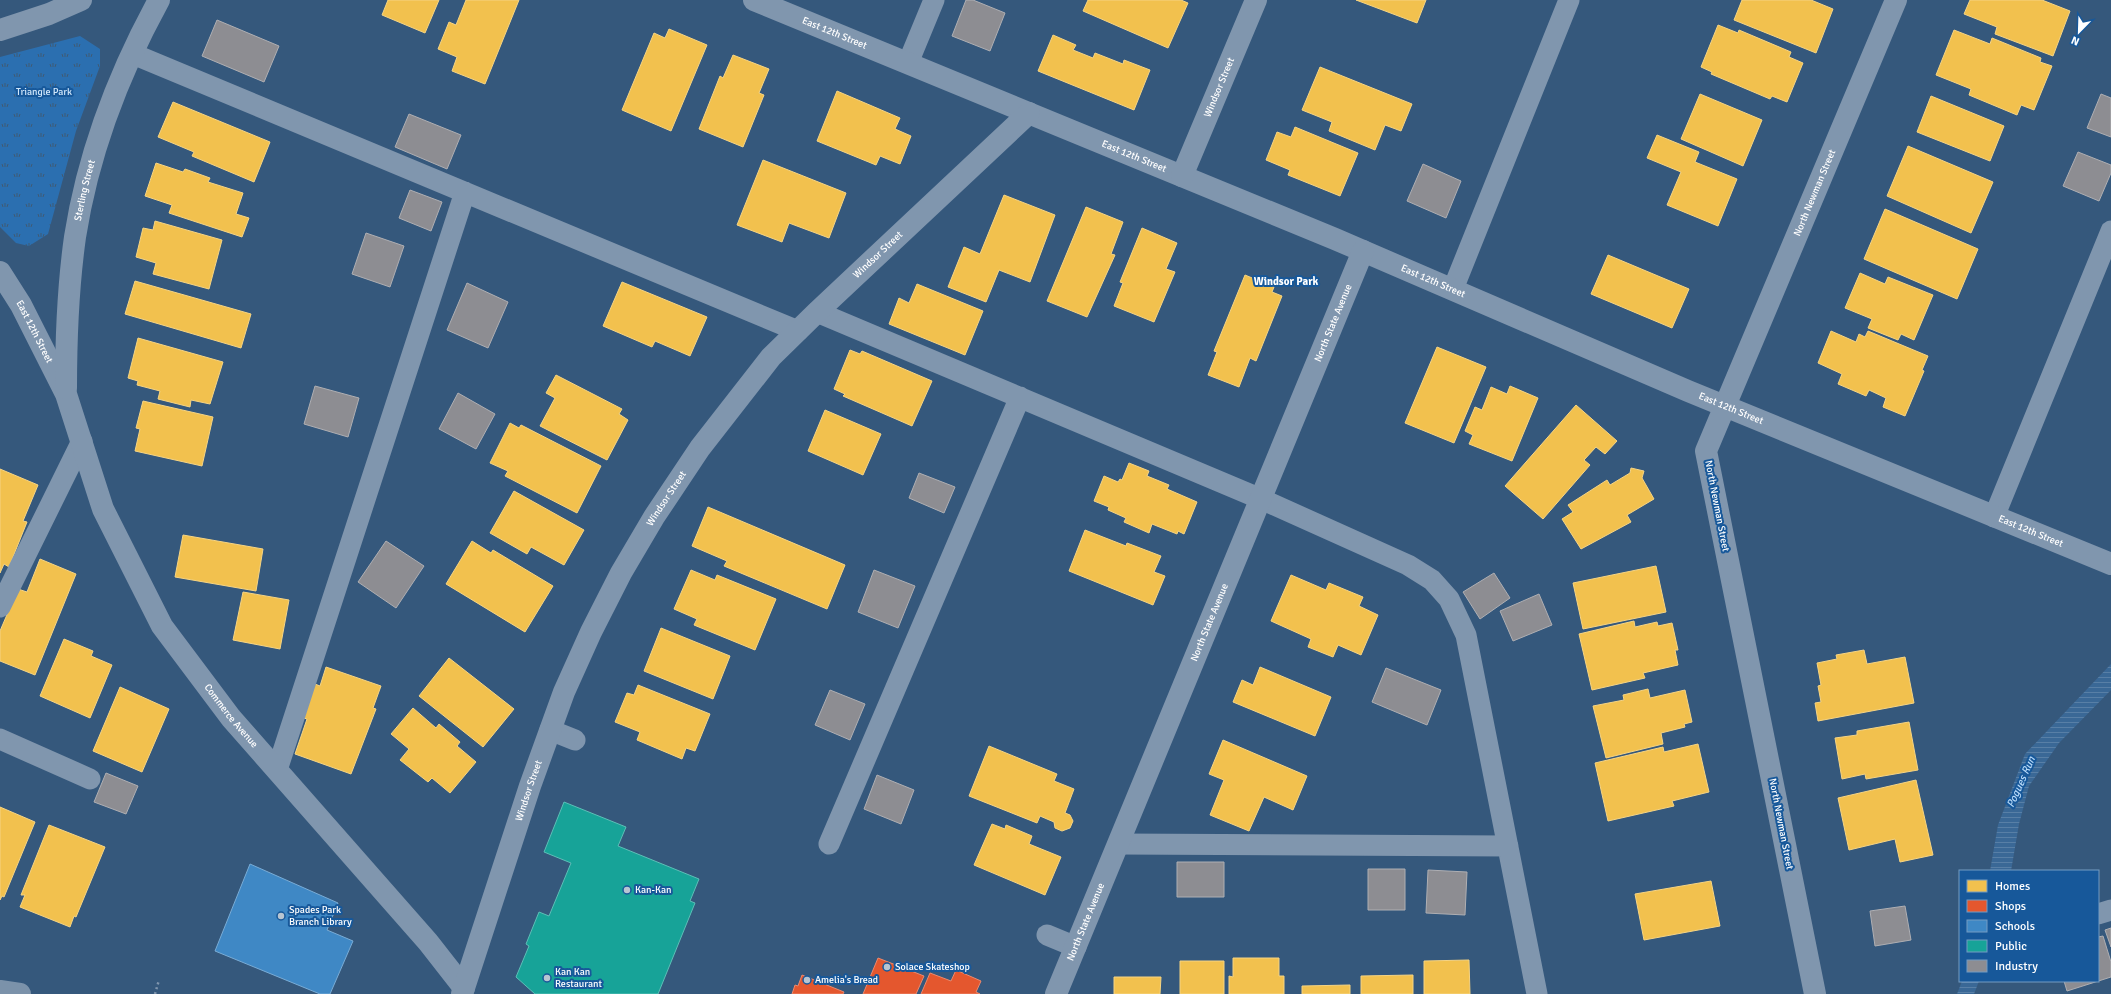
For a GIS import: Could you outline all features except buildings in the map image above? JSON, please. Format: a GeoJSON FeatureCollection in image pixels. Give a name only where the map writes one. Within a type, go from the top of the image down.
{"type":"FeatureCollection","features":[{"type":"Feature","properties":{"kind":"main road"},"geometry":{"type":"LineString","coordinates":[[0,991],[20,994]]}},
{"type":"Feature","properties":{"kind":"street"},"geometry":{"type":"LineString","coordinates":[[0,30],[49,14],[81,0]]}},
{"type":"Feature","properties":{"kind":"street","name":"Sterling Street"},"geometry":{"type":"LineString","coordinates":[[66,394],[67,331],[76,236],[89,173],[120,79],[159,0]]}},
{"type":"Feature","properties":{"kind":"street","name":"East 12th Street"},"geometry":{"type":"LineString","coordinates":[[754,0],[1364,251],[1726,406],[2111,564]]}},
{"type":"Feature","properties":{"kind":"street","name":"Windsor Street"},"geometry":{"type":"LineString","coordinates":[[1182,176],[1256,0]]}},
{"type":"Feature","properties":{"kind":"street","name":"North Newman Street"},"geometry":{"type":"LineString","coordinates":[[1815,994],[1706,451],[1896,0]]}},
{"type":"Feature","properties":{"kind":"street","name":"Windsor Street"},"geometry":{"type":"LineString","coordinates":[[463,991],[550,730],[591,632],[621,572],[681,474],[719,422],[771,358],[817,312],[1029,113]]}},
{"type":"Feature","properties":{"kind":"street","name":"North State Avenue"},"geometry":{"type":"LineString","coordinates":[[1056,994],[1364,251]]}},
{"type":"Feature","properties":{"kind":"street","name":"East 12th Street"},"geometry":{"type":"LineString","coordinates":[[0,272],[25,311],[66,394]]}},
{"type":"Feature","properties":{"kind":"street","name":"Commerce Avenue"},"geometry":{"type":"LineString","coordinates":[[66,394],[104,509],[162,626],[231,718],[428,942],[463,991]]}},
{"type":"Feature","properties":{"kind":"lane"},"geometry":{"type":"LineString","coordinates":[[908,63],[934,0]]}},
{"type":"Feature","properties":{"kind":"lane"},"geometry":{"type":"LineString","coordinates":[[1453,289],[1562,2]]}},
{"type":"Feature","properties":{"kind":"lane"},"geometry":{"type":"LineString","coordinates":[[133,54],[798,331]]}},
{"type":"Feature","properties":{"kind":"lane"},"geometry":{"type":"LineString","coordinates":[[277,770],[465,192]]}},
{"type":"Feature","properties":{"kind":"lane"},"geometry":{"type":"LineString","coordinates":[[1994,517],[2111,231]]}},
{"type":"Feature","properties":{"kind":"lane"},"geometry":{"type":"LineString","coordinates":[[817,312],[1261,500],[1408,565],[1432,580],[1449,599],[1458,614],[1466,635],[1537,994]]}},
{"type":"Feature","properties":{"kind":"lane"},"geometry":{"type":"LineString","coordinates":[[829,844],[1020,397]]}},
{"type":"Feature","properties":{"kind":"lane"},"geometry":{"type":"LineString","coordinates":[[0,607],[82,441]]}},
{"type":"Feature","properties":{"kind":"lane"},"geometry":{"type":"LineString","coordinates":[[550,730],[575,740]]}},
{"type":"Feature","properties":{"kind":"lane"},"geometry":{"type":"LineString","coordinates":[[0,739],[90,779]]}},
{"type":"Feature","properties":{"kind":"lane"},"geometry":{"type":"LineString","coordinates":[[1118,844],[1508,846]]}},
{"type":"Feature","properties":{"kind":"lane"},"geometry":{"type":"LineString","coordinates":[[2099,914],[2111,910]]}},
{"type":"Feature","properties":{"kind":"lane"},"geometry":{"type":"LineString","coordinates":[[1047,935],[1076,946]]}},
{"type":"Feature","properties":{"kind":"path"},"geometry":{"type":"LineString","coordinates":[[155,994],[159,980]]}},
{"type":"Feature","properties":{"kind":"green space","name":"Triangle Park"},"geometry":{"type":"Polygon","coordinates":[[[80,36],[100,49],[100,66],[76,131],[48,234],[29,246],[16,243],[0,227],[0,57],[80,36]]]}},
{"type":"Feature","properties":{"kind":"water","name":"Pogues Run"},"geometry":{"type":"Polygon","coordinates":[[[2111,664],[2111,690],[2059,743],[2029,786],[2019,824],[2011,870],[1990,870],[1998,825],[2025,754],[2111,664]]]}},
{"type":"Feature","properties":{"kind":"water"},"geometry":{"type":"Polygon","coordinates":[[[1962,982],[1979,982],[1974,994],[1957,994],[1962,982]]]}},
{"type":"Feature","properties":{"kind":"place","name":"Kan-Kan"},"geometry":{"type":"Point","coordinates":[627,890]}},
{"type":"Feature","properties":{"kind":"place","name":"Spades Park Branch Library"},"geometry":{"type":"Point","coordinates":[281,916]}},
{"type":"Feature","properties":{"kind":"place","name":"Solace Skateshop"},"geometry":{"type":"Point","coordinates":[887,967]}},
{"type":"Feature","properties":{"kind":"place","name":"Kan Kan Restaurant"},"geometry":{"type":"Point","coordinates":[547,978]}},
{"type":"Feature","properties":{"kind":"place","name":"Amelia's Bread"},"geometry":{"type":"Point","coordinates":[807,980]}},
{"type":"Feature","properties":{"kind":"district","name":"Windsor Park"},"geometry":{"type":"Point","coordinates":[1286,281]}}]}
